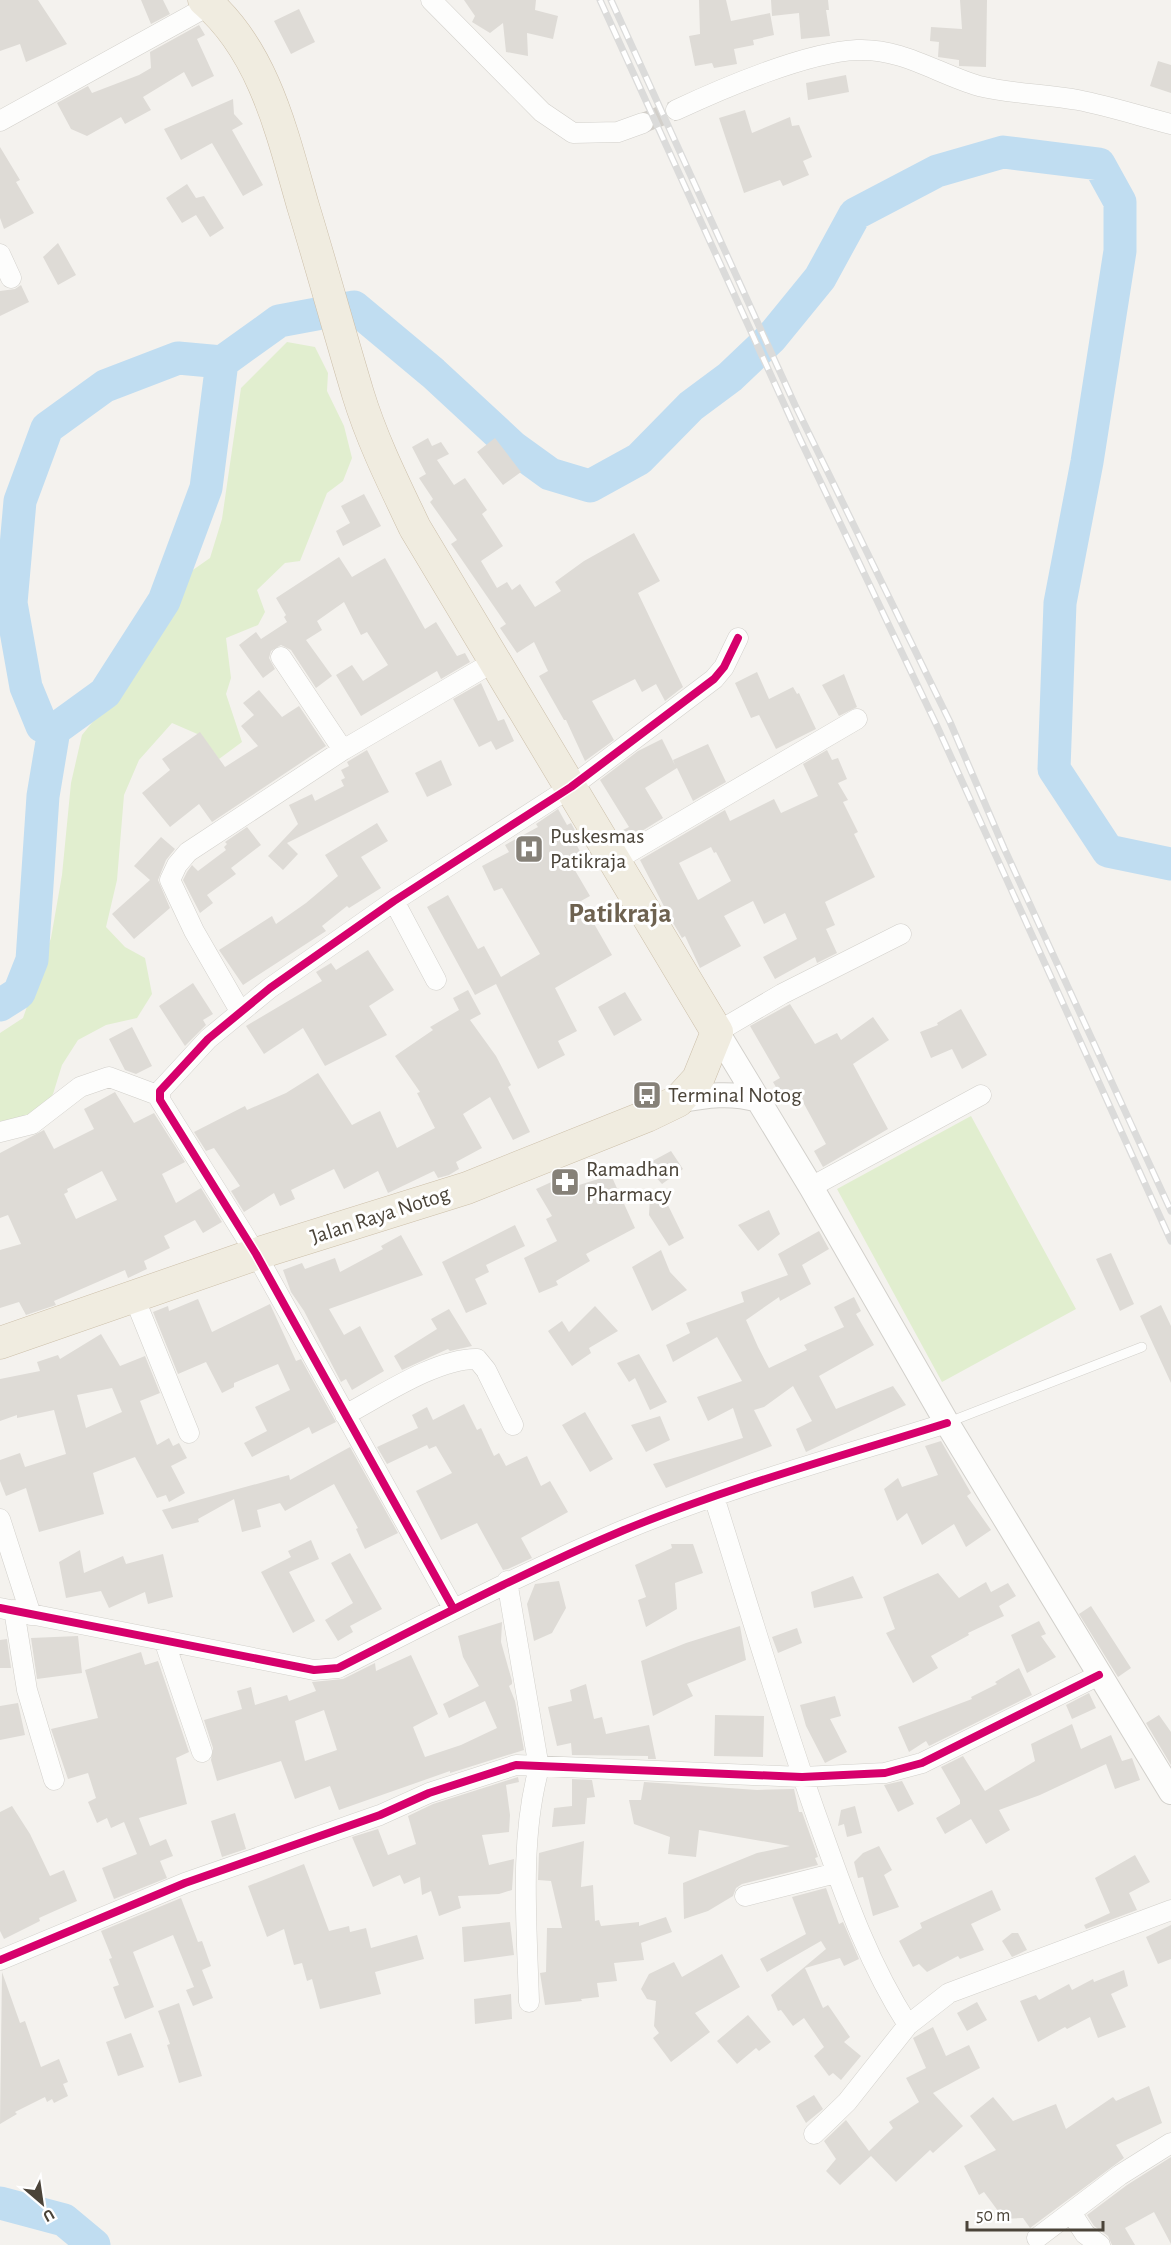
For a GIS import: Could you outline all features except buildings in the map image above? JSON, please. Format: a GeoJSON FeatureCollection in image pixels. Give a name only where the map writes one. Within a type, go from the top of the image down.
{"type":"FeatureCollection","features":[{"type":"Feature","properties":{"kind":"highway"},"geometry":{"type":"LineString","coordinates":[[207,3],[231,27],[263,82],[321,266],[358,396],[385,467],[415,528],[717,1032]]}},
{"type":"Feature","properties":{"kind":"highway","name":"Jalan Raya Notog"},"geometry":{"type":"LineString","coordinates":[[0,1343],[256,1254],[467,1188],[647,1116],[678,1101],[698,1079],[717,1032]]}},
{"type":"Feature","properties":{"kind":"street"},"geometry":{"type":"LineString","coordinates":[[431,0],[542,112],[573,133],[618,132],[643,123]]}},
{"type":"Feature","properties":{"kind":"street"},"geometry":{"type":"LineString","coordinates":[[0,121],[207,3]]}},
{"type":"Feature","properties":{"kind":"street"},"geometry":{"type":"LineString","coordinates":[[676,110],[726,87],[813,58],[855,50],[876,50],[918,61],[979,86],[1080,100],[1171,124]]}},
{"type":"Feature","properties":{"kind":"street"},"geometry":{"type":"LineString","coordinates":[[0,254],[11,278]]}},
{"type":"Feature","properties":{"kind":"street"},"geometry":{"type":"LineString","coordinates":[[453,1608],[256,1254],[160,1100],[160,1091],[208,1039],[240,1011],[394,901],[571,786],[714,679],[724,667],[738,638]]}},
{"type":"Feature","properties":{"kind":"street"},"geometry":{"type":"LineString","coordinates":[[281,657],[343,750]]}},
{"type":"Feature","properties":{"kind":"street"},"geometry":{"type":"LineString","coordinates":[[240,1011],[194,931],[170,880],[177,865],[188,852],[343,750],[495,661]]}},
{"type":"Feature","properties":{"kind":"street"},"geometry":{"type":"LineString","coordinates":[[616,860],[857,719]]}},
{"type":"Feature","properties":{"kind":"street"},"geometry":{"type":"LineString","coordinates":[[394,901],[436,980]]}},
{"type":"Feature","properties":{"kind":"street"},"geometry":{"type":"LineString","coordinates":[[901,934],[782,994],[717,1032],[811,1187],[947,1423],[1171,1792]]}},
{"type":"Feature","properties":{"kind":"street"},"geometry":{"type":"LineString","coordinates":[[0,1132],[32,1124],[80,1087],[109,1077],[160,1096]]}},
{"type":"Feature","properties":{"kind":"street"},"geometry":{"type":"LineString","coordinates":[[678,1101],[705,1096],[738,1094],[759,1100]]}},
{"type":"Feature","properties":{"kind":"street"},"geometry":{"type":"LineString","coordinates":[[811,1187],[981,1095]]}},
{"type":"Feature","properties":{"kind":"street"},"geometry":{"type":"LineString","coordinates":[[134,1297],[189,1433]]}},
{"type":"Feature","properties":{"kind":"street"},"geometry":{"type":"LineString","coordinates":[[345,1415],[433,1370],[462,1359],[477,1359],[486,1370],[513,1425]]}},
{"type":"Feature","properties":{"kind":"street"},"geometry":{"type":"LineString","coordinates":[[15,1611],[314,1670],[338,1668],[507,1581],[626,1529],[714,1497],[947,1423]]}},
{"type":"Feature","properties":{"kind":"street"},"geometry":{"type":"LineString","coordinates":[[714,1497],[802,1777],[836,1873],[882,1984],[908,2025]]}},
{"type":"Feature","properties":{"kind":"street"},"geometry":{"type":"LineString","coordinates":[[0,1519],[27,1690],[54,1780]]}},
{"type":"Feature","properties":{"kind":"street"},"geometry":{"type":"LineString","coordinates":[[507,1581],[539,1768],[535,1784],[526,1869],[529,2002]]}},
{"type":"Feature","properties":{"kind":"street"},"geometry":{"type":"LineString","coordinates":[[164,1640],[202,1752]]}},
{"type":"Feature","properties":{"kind":"street"},"geometry":{"type":"LineString","coordinates":[[0,1960],[185,1883],[380,1815],[429,1793],[516,1765],[539,1768],[802,1777],[885,1773],[922,1762],[1099,1675]]}},
{"type":"Feature","properties":{"kind":"street"},"geometry":{"type":"LineString","coordinates":[[745,1896],[836,1873]]}},
{"type":"Feature","properties":{"kind":"street"},"geometry":{"type":"LineString","coordinates":[[814,2134],[846,2102],[908,2025],[949,1993],[1171,1910]]}},
{"type":"Feature","properties":{"kind":"street"},"geometry":{"type":"LineString","coordinates":[[1037,2238],[1072,2214],[1120,2175],[1171,2143]]}},
{"type":"Feature","properties":{"kind":"street"},"geometry":{"type":"LineString","coordinates":[[1072,2214],[1085,2234],[1100,2245]]}},
{"type":"Feature","properties":{"kind":"lane"},"geometry":{"type":"LineString","coordinates":[[947,1423],[1142,1347]]}},
{"type":"Feature","properties":{"kind":"green space"},"geometry":{"type":"Polygon","coordinates":[[[287,342],[315,347],[328,373],[327,391],[344,426],[352,458],[343,481],[327,493],[300,561],[285,563],[257,590],[265,612],[258,625],[226,638],[231,678],[226,694],[242,742],[219,759],[202,736],[172,723],[139,760],[124,795],[117,880],[106,927],[125,947],[145,958],[152,994],[137,1018],[106,1025],[78,1040],[62,1065],[53,1094],[32,1124],[0,1132],[0,1033],[23,1018],[51,938],[62,875],[71,783],[82,735],[113,697],[190,572],[210,558],[222,519],[241,388],[287,342]]]}},
{"type":"Feature","properties":{"kind":"green space"},"geometry":{"type":"Polygon","coordinates":[[[971,1116],[1076,1309],[942,1382],[837,1189],[971,1116]]]}},
{"type":"Feature","properties":{"kind":"waterway"},"geometry":{"type":"LineString","coordinates":[[0,1005],[19,993],[32,960],[43,796],[54,730],[105,693],[164,601],[206,488],[222,362],[279,321],[354,307],[433,373],[514,448],[550,474],[590,486],[639,459],[691,406],[730,377],[771,338],[820,278],[855,214],[937,171],[1003,152],[1099,164],[1120,202],[1120,251],[1087,462],[1060,603],[1054,769],[1108,851],[1171,864]]}},
{"type":"Feature","properties":{"kind":"waterway"},"geometry":{"type":"LineString","coordinates":[[54,730],[42,726],[26,687],[11,603],[20,501],[47,428],[105,386],[178,358],[222,362]]}},
{"type":"Feature","properties":{"kind":"waterway"},"geometry":{"type":"LineString","coordinates":[[0,2203],[64,2220],[94,2245]]}},
{"type":"Feature","properties":{"kind":"tunnel"},"geometry":{"type":"LineString","coordinates":[[643,123],[676,110]]}},
{"type":"Feature","properties":{"kind":"railway"},"geometry":{"type":"LineString","coordinates":[[600,0],[800,439],[936,724],[1171,1241]]}},
{"type":"Feature","properties":{"kind":"railway"},"geometry":{"type":"LineString","coordinates":[[611,0],[795,405],[950,722],[1004,848],[1171,1211]]}},
{"type":"Feature","properties":{"kind":"cycle path"},"geometry":{"type":"LineString","coordinates":[[453,1608],[256,1254],[160,1100],[160,1091],[208,1039],[270,988],[394,901],[571,787],[714,679],[724,667],[738,638]]}},
{"type":"Feature","properties":{"kind":"cycle path"},"geometry":{"type":"LineString","coordinates":[[0,1608],[314,1670],[338,1668],[515,1579],[663,1514],[743,1486],[947,1423]]}},
{"type":"Feature","properties":{"kind":"cycle path"},"geometry":{"type":"LineString","coordinates":[[0,1960],[185,1883],[380,1815],[429,1793],[516,1765],[802,1777],[885,1773],[922,1763],[1099,1675]]}},
{"type":"Feature","properties":{"kind":"place","name":"Puskesmas Patikraja"},"geometry":{"type":"Point","coordinates":[529,849]}},
{"type":"Feature","properties":{"kind":"place","name":"Terminal Notog"},"geometry":{"type":"Point","coordinates":[647,1095]}},
{"type":"Feature","properties":{"kind":"place","name":"Ramadhan Pharmacy"},"geometry":{"type":"Point","coordinates":[565,1182]}},
{"type":"Feature","properties":{"kind":"district","name":"Patikraja"},"geometry":{"type":"Point","coordinates":[620,914]}}]}
